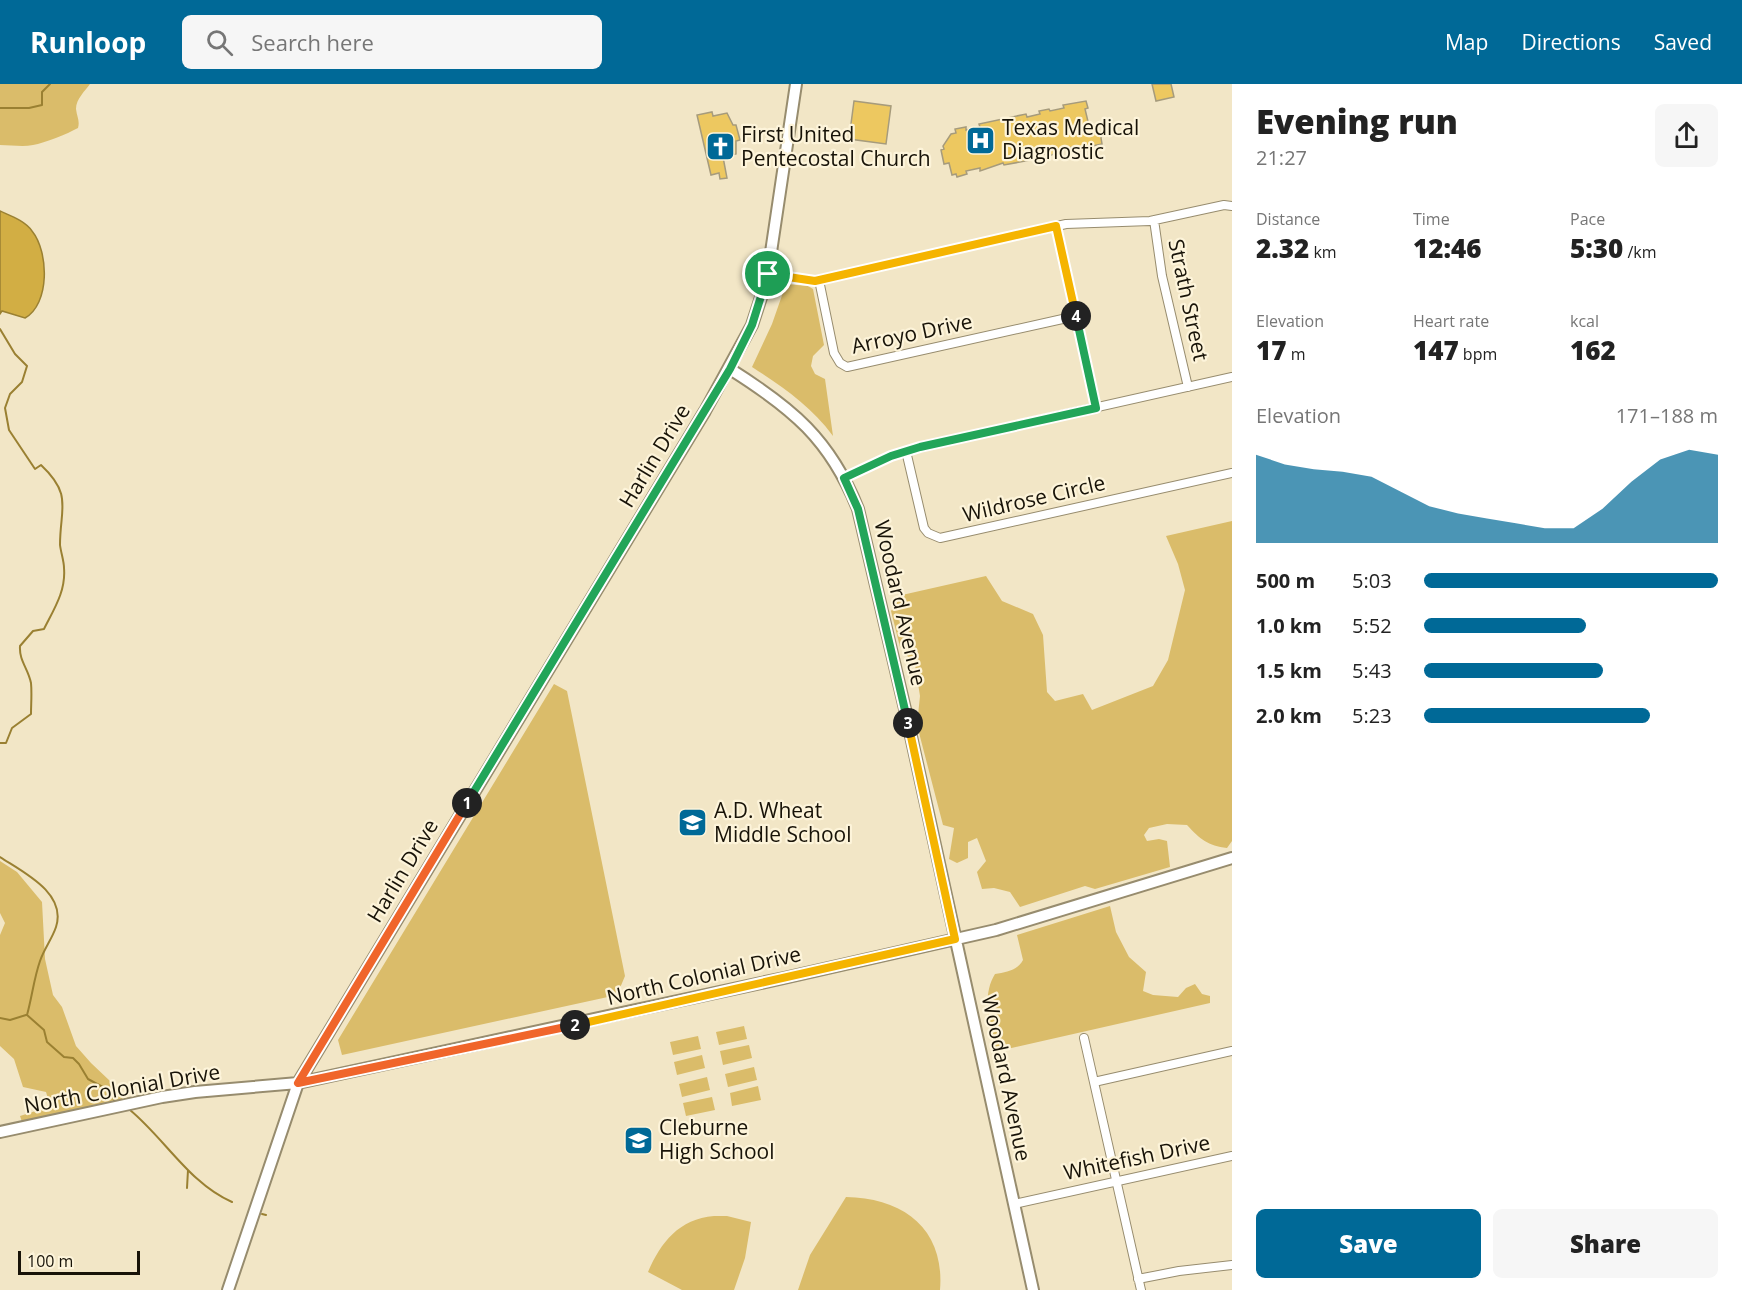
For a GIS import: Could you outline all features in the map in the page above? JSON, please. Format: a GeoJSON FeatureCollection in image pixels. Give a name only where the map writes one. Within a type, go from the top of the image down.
{"type":"FeatureCollection","features":[{"type":"Feature","properties":{"kind":"street"},"geometry":{"type":"LineString","coordinates":[[730,369],[752,325],[768,274],[796,85]]}},
{"type":"Feature","properties":{"kind":"street"},"geometry":{"type":"LineString","coordinates":[[768,274],[803,280],[819,280],[1056,226],[1087,222],[1154,220],[1224,205],[1232,206]]}},
{"type":"Feature","properties":{"kind":"street","name":"Strath Street"},"geometry":{"type":"LineString","coordinates":[[1154,220],[1162,276],[1188,387]]}},
{"type":"Feature","properties":{"kind":"street"},"geometry":{"type":"LineString","coordinates":[[1056,226],[1096,408]]}},
{"type":"Feature","properties":{"kind":"street","name":"Arroyo Drive"},"geometry":{"type":"LineString","coordinates":[[819,280],[834,353],[840,363],[847,367],[1076,316]]}},
{"type":"Feature","properties":{"kind":"street","name":"Woodard Avenue"},"geometry":{"type":"LineString","coordinates":[[730,369],[768,393],[800,418],[821,443],[844,478],[860,518],[1033,1290]]}},
{"type":"Feature","properties":{"kind":"street","name":"Harlin Drive"},"geometry":{"type":"LineString","coordinates":[[228,1290],[298,1083],[730,369]]}},
{"type":"Feature","properties":{"kind":"street"},"geometry":{"type":"LineString","coordinates":[[844,478],[906,451],[1232,377]]}},
{"type":"Feature","properties":{"kind":"street","name":"Wildrose Circle"},"geometry":{"type":"LineString","coordinates":[[906,451],[924,528],[928,533],[940,538],[1232,473]]}},
{"type":"Feature","properties":{"kind":"street","name":"North Colonial Drive"},"geometry":{"type":"LineString","coordinates":[[0,1132],[195,1092],[298,1083],[522,1036],[955,939],[1030,920],[1232,858]]}},
{"type":"Feature","properties":{"kind":"street"},"geometry":{"type":"LineString","coordinates":[[1084,1038],[1141,1290]]}},
{"type":"Feature","properties":{"kind":"street"},"geometry":{"type":"LineString","coordinates":[[1094,1082],[1232,1051]]}},
{"type":"Feature","properties":{"kind":"street","name":"Whitefish Drive"},"geometry":{"type":"LineString","coordinates":[[1014,1204],[1232,1155]]}},
{"type":"Feature","properties":{"kind":"street"},"geometry":{"type":"LineString","coordinates":[[1138,1279],[1179,1271],[1232,1265]]}},
{"type":"Feature","properties":{"kind":"shaded area"},"geometry":{"type":"Polygon","coordinates":[[[0,84],[90,84],[76,105],[78,128],[44,142],[21,146],[0,145],[0,84]]]}},
{"type":"Feature","properties":{"kind":"shaded area"},"geometry":{"type":"Polygon","coordinates":[[[0,211],[26,224],[38,240],[42,251],[43,290],[33,311],[25,318],[2,311],[0,314],[0,211]]]}},
{"type":"Feature","properties":{"kind":"shaded area"},"geometry":{"type":"Polygon","coordinates":[[[786,284],[808,286],[813,289],[824,345],[813,356],[811,366],[815,374],[825,379],[833,436],[806,406],[752,367],[772,324],[786,284]]]}},
{"type":"Feature","properties":{"kind":"shaded area"},"geometry":{"type":"Polygon","coordinates":[[[1232,521],[1232,841],[1227,848],[1215,846],[1200,838],[1187,825],[1167,824],[1149,828],[1144,835],[1147,841],[1159,839],[1167,841],[1170,867],[1095,889],[1085,886],[1020,907],[1010,892],[994,888],[982,889],[977,872],[986,861],[977,838],[968,842],[968,858],[957,863],[949,859],[954,828],[943,825],[917,725],[920,696],[915,665],[900,647],[891,611],[902,595],[986,576],[1002,601],[1033,614],[1043,635],[1047,692],[1055,701],[1083,694],[1092,710],[1153,686],[1168,660],[1185,590],[1178,564],[1166,536],[1232,521]]]}},
{"type":"Feature","properties":{"kind":"shaded area"},"geometry":{"type":"Polygon","coordinates":[[[554,684],[567,691],[625,976],[617,995],[342,1055],[338,1040],[554,684]]]}},
{"type":"Feature","properties":{"kind":"shaded area"},"geometry":{"type":"Polygon","coordinates":[[[0,861],[17,872],[42,902],[45,959],[53,995],[62,1007],[76,1046],[129,1099],[22,1122],[20,1116],[48,1107],[49,1102],[46,1092],[23,1087],[14,1059],[0,1046],[0,935],[5,923],[0,913],[0,861]]]}},
{"type":"Feature","properties":{"kind":"shaded area"},"geometry":{"type":"Polygon","coordinates":[[[1110,906],[1116,932],[1129,957],[1146,972],[1143,991],[1153,995],[1178,997],[1186,988],[1195,984],[1202,994],[1210,996],[1210,1003],[994,1052],[989,1023],[988,992],[995,974],[1007,972],[1021,964],[1023,960],[1017,935],[1110,906]]]}},
{"type":"Feature","properties":{"kind":"shaded area"},"geometry":{"type":"Polygon","coordinates":[[[744,1026],[747,1039],[719,1045],[716,1032],[744,1026]]]}},
{"type":"Feature","properties":{"kind":"shaded area"},"geometry":{"type":"Polygon","coordinates":[[[698,1036],[701,1049],[673,1055],[670,1042],[698,1036]]]}},
{"type":"Feature","properties":{"kind":"shaded area"},"geometry":{"type":"Polygon","coordinates":[[[749,1045],[752,1058],[723,1065],[720,1051],[749,1045]]]}},
{"type":"Feature","properties":{"kind":"shaded area"},"geometry":{"type":"Polygon","coordinates":[[[702,1055],[705,1068],[677,1075],[674,1062],[702,1055]]]}},
{"type":"Feature","properties":{"kind":"shaded area"},"geometry":{"type":"Polygon","coordinates":[[[754,1067],[757,1080],[728,1087],[725,1074],[754,1067]]]}},
{"type":"Feature","properties":{"kind":"shaded area"},"geometry":{"type":"Polygon","coordinates":[[[707,1077],[710,1090],[682,1097],[679,1084],[707,1077]]]}},
{"type":"Feature","properties":{"kind":"shaded area"},"geometry":{"type":"Polygon","coordinates":[[[758,1086],[761,1100],[732,1106],[730,1093],[758,1086]]]}},
{"type":"Feature","properties":{"kind":"shaded area"},"geometry":{"type":"Polygon","coordinates":[[[712,1097],[715,1110],[686,1116],[683,1103],[712,1097]]]}},
{"type":"Feature","properties":{"kind":"shaded area"},"geometry":{"type":"Polygon","coordinates":[[[846,1197],[886,1203],[917,1221],[928,1234],[936,1250],[940,1269],[940,1290],[798,1290],[810,1255],[846,1197]]]}},
{"type":"Feature","properties":{"kind":"shaded area"},"geometry":{"type":"Polygon","coordinates":[[[727,1216],[751,1222],[745,1258],[734,1290],[682,1290],[648,1272],[665,1242],[681,1227],[702,1218],[727,1216]]]}},
{"type":"Feature","properties":{"kind":"building"},"geometry":{"type":"Polygon","coordinates":[[[1152,84],[1171,84],[1174,97],[1156,101],[1152,84]]]}},
{"type":"Feature","properties":{"kind":"building"},"geometry":{"type":"Polygon","coordinates":[[[854,101],[891,106],[886,144],[849,139],[854,101]]]}},
{"type":"Feature","properties":{"kind":"building"},"geometry":{"type":"Polygon","coordinates":[[[1086,101],[1088,108],[1085,109],[1091,134],[1100,132],[1102,144],[1073,150],[1072,147],[1049,156],[1049,153],[1035,156],[1036,159],[1004,165],[1003,163],[980,171],[980,168],[966,171],[967,174],[957,177],[956,174],[952,175],[949,163],[944,164],[941,150],[944,149],[943,146],[951,134],[956,133],[955,129],[966,127],[966,130],[980,127],[979,124],[1026,114],[1027,117],[1040,114],[1039,111],[1049,109],[1050,111],[1064,108],[1063,105],[1086,101]]]}},
{"type":"Feature","properties":{"kind":"building","name":"First United Pentecostal Church"},"geometry":{"type":"Polygon","coordinates":[[[712,112],[713,116],[727,113],[733,125],[736,125],[740,140],[736,141],[736,154],[723,157],[727,178],[720,179],[719,173],[711,175],[697,115],[712,112]]]}},
{"type":"Feature","properties":{"kind":"waterway"},"geometry":{"type":"LineString","coordinates":[[0,108],[29,108],[42,105],[42,92],[50,84]]}},
{"type":"Feature","properties":{"kind":"waterway"},"geometry":{"type":"LineString","coordinates":[[0,329],[15,354],[27,366],[22,382],[10,394],[5,408],[9,430],[35,469],[41,465],[51,476],[61,494],[63,502],[60,545],[64,563],[63,584],[44,629],[33,631],[20,646],[21,656],[31,683],[31,714],[12,728],[6,743],[0,743]]}},
{"type":"Feature","properties":{"kind":"waterway"},"geometry":{"type":"LineString","coordinates":[[0,857],[41,885],[55,904],[58,915],[56,927],[38,967],[27,1015],[44,1030],[47,1042],[64,1057],[73,1058],[88,1079],[110,1091],[115,1102]]}},
{"type":"Feature","properties":{"kind":"waterway"},"geometry":{"type":"LineString","coordinates":[[0,1018],[10,1020],[26,1015]]}},
{"type":"Feature","properties":{"kind":"waterway"},"geometry":{"type":"LineString","coordinates":[[130,1110],[190,1173],[217,1194],[232,1202]]}},
{"type":"Feature","properties":{"kind":"waterway"},"geometry":{"type":"LineString","coordinates":[[187,1188],[188,1170]]}},
{"type":"Feature","properties":{"kind":"waterway"},"geometry":{"type":"LineString","coordinates":[[262,1214],[266,1215]]}},
{"type":"Feature","properties":{"kind":"place","name":"Texas Medical Diagnostic"},"geometry":{"type":"Point","coordinates":[981,140]}},
{"type":"Feature","properties":{"kind":"place","name":"First United Pentecostal Church"},"geometry":{"type":"Point","coordinates":[720,147]}},
{"type":"Feature","properties":{"kind":"place","name":"A.D. Wheat Middle School"},"geometry":{"type":"Point","coordinates":[693,823]}},
{"type":"Feature","properties":{"kind":"place","name":"Cleburne High School"},"geometry":{"type":"Point","coordinates":[638,1140]}},
{"type":"Feature","properties":{"kind":"route"},"geometry":{"type":"LineString","coordinates":[[1056,226],[1096,408],[920,447],[891,456],[844,478],[858,509],[905,709],[955,939],[424,1058],[298,1083],[730,369],[752,325],[768,274],[815,281],[1056,226]]}}]}
